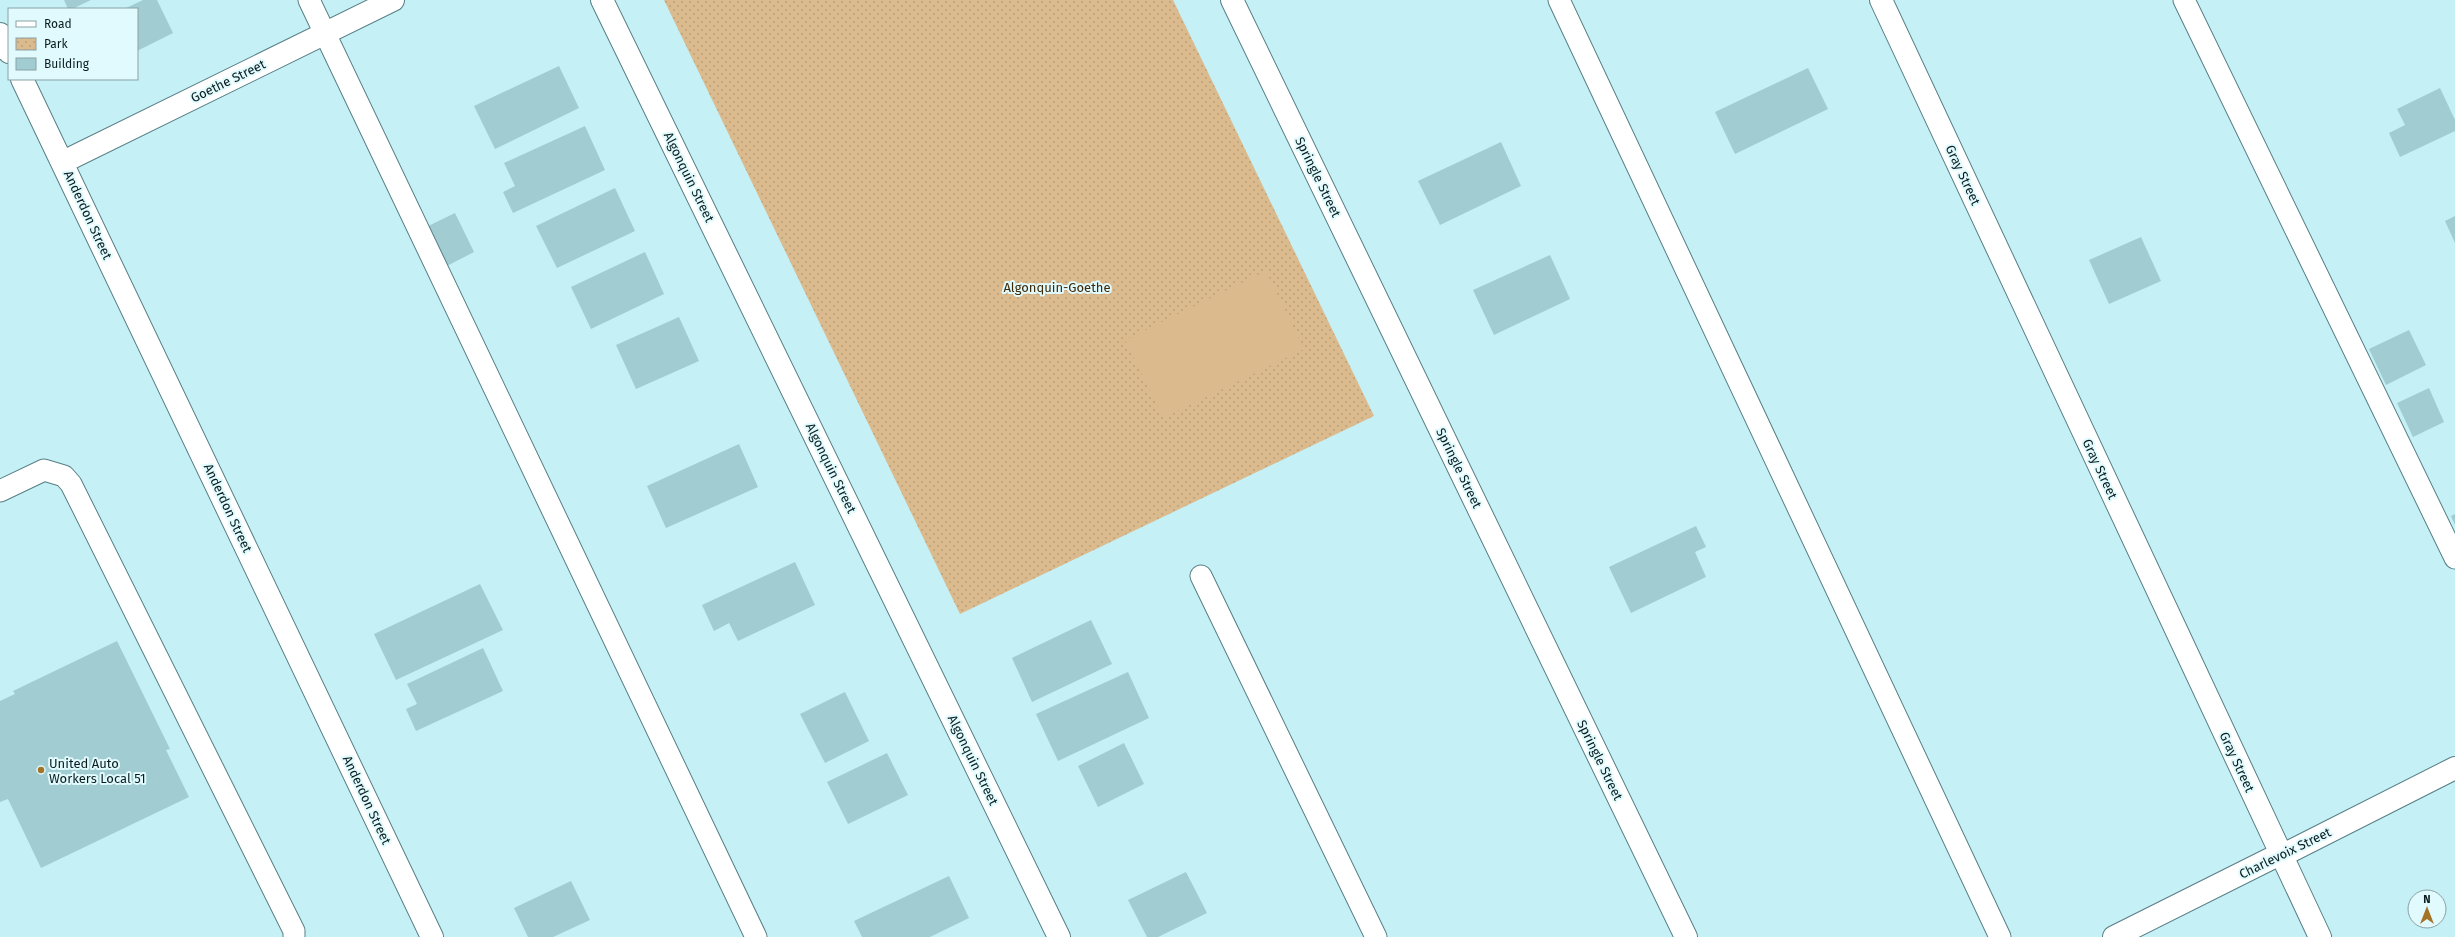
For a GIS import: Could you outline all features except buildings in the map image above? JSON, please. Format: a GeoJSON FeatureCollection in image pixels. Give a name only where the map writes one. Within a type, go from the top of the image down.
{"type":"FeatureCollection","features":[{"type":"Feature","properties":{"kind":"street","name":"Goethe Street"},"geometry":{"type":"LineString","coordinates":[[63,162],[393,0]]}},
{"type":"Feature","properties":{"kind":"street","name":"Algonquin Street"},"geometry":{"type":"LineString","coordinates":[[602,0],[1059,937]]}},
{"type":"Feature","properties":{"kind":"street","name":"Springle Street"},"geometry":{"type":"LineString","coordinates":[[1232,0],[1686,937]]}},
{"type":"Feature","properties":{"kind":"street","name":"Gray Street"},"geometry":{"type":"LineString","coordinates":[[1882,0],[2320,937]]}},
{"type":"Feature","properties":{"kind":"street"},"geometry":{"type":"LineString","coordinates":[[0,34],[8,50]]}},
{"type":"Feature","properties":{"kind":"street","name":"Anderdon Street"},"geometry":{"type":"LineString","coordinates":[[22,80],[432,937]]}},
{"type":"Feature","properties":{"kind":"street","name":"Charlevoix Street"},"geometry":{"type":"LineString","coordinates":[[2114,937],[2276,856],[2281,856],[2455,768]]}},
{"type":"Feature","properties":{"kind":"lane"},"geometry":{"type":"LineString","coordinates":[[309,0],[756,937]]}},
{"type":"Feature","properties":{"kind":"lane"},"geometry":{"type":"LineString","coordinates":[[1559,0],[2000,937]]}},
{"type":"Feature","properties":{"kind":"lane"},"geometry":{"type":"LineString","coordinates":[[2184,0],[2455,558]]}},
{"type":"Feature","properties":{"kind":"lane"},"geometry":{"type":"LineString","coordinates":[[0,491],[44,470],[64,476],[71,484],[291,924],[294,937]]}},
{"type":"Feature","properties":{"kind":"lane"},"geometry":{"type":"LineString","coordinates":[[1201,576],[1376,937]]}},
{"type":"Feature","properties":{"kind":"green space","name":"Algonquin-Goethe"},"geometry":{"type":"Polygon","coordinates":[[[664,0],[1173,0],[1374,416],[960,614],[664,0]]]}},
{"type":"Feature","properties":{"kind":"green space"},"geometry":{"type":"Polygon","coordinates":[[[1266,271],[1304,349],[1163,418],[1125,340],[1266,271]]]}},
{"type":"Feature","properties":{"kind":"place","name":"United Auto Workers Local 51"},"geometry":{"type":"Point","coordinates":[41,770]}}]}
